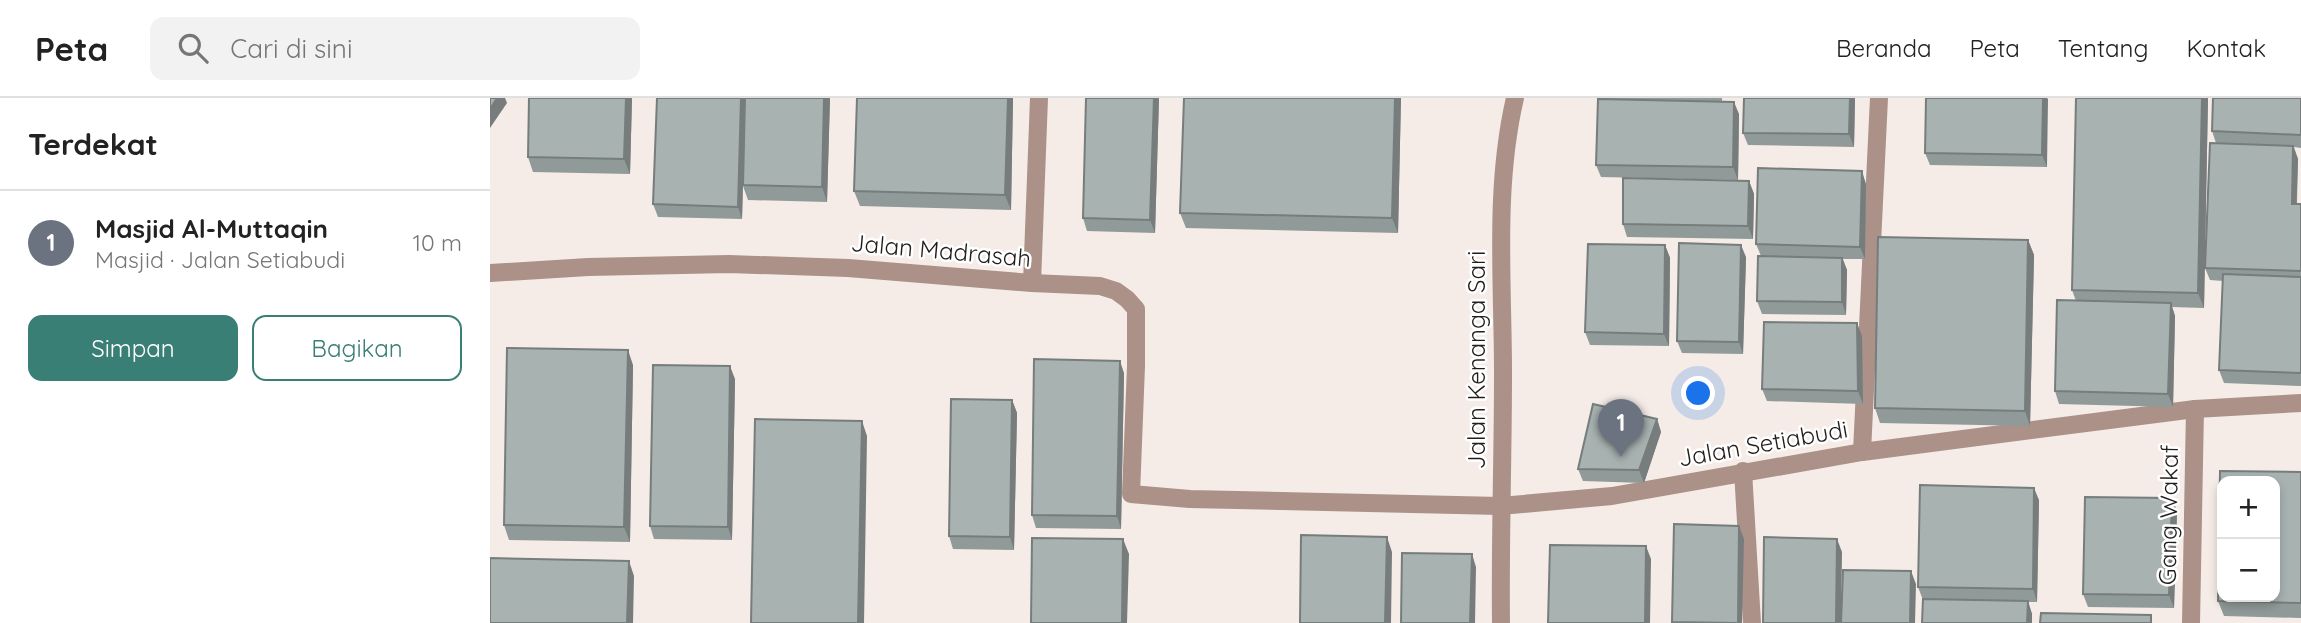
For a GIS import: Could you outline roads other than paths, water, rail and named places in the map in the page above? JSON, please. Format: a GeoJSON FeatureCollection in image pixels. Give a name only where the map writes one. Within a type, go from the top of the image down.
{"type":"FeatureCollection","features":[{"type":"Feature","properties":{"kind":"street"},"geometry":{"type":"LineString","coordinates":[[1032,283],[1039,98]]}},
{"type":"Feature","properties":{"kind":"street","name":"Jalan Kenanga Sari"},"geometry":{"type":"LineString","coordinates":[[1501,623],[1501,198],[1515,98]]}},
{"type":"Feature","properties":{"kind":"street"},"geometry":{"type":"LineString","coordinates":[[1862,452],[1879,98]]}},
{"type":"Feature","properties":{"kind":"street","name":"Jalan Madrasah"},"geometry":{"type":"LineString","coordinates":[[490,273],[588,267],[729,264],[848,268],[1100,286],[1116,291],[1136,309],[1130,494],[1191,499]]}},
{"type":"Feature","properties":{"kind":"street","name":"Jalan Setiabudi"},"geometry":{"type":"LineString","coordinates":[[1191,499],[1500,506],[1612,496],[1862,452],[2195,409],[2301,403]]}},
{"type":"Feature","properties":{"kind":"street","name":"Gang Wakaf"},"geometry":{"type":"LineString","coordinates":[[2191,623],[2195,409]]}},
{"type":"Feature","properties":{"kind":"street"},"geometry":{"type":"LineString","coordinates":[[1743,471],[1752,623]]}},
{"type":"Feature","properties":{"kind":"place","name":"Masjid Al-Muttaqin"},"geometry":{"type":"Point","coordinates":[1621,457]}}]}
